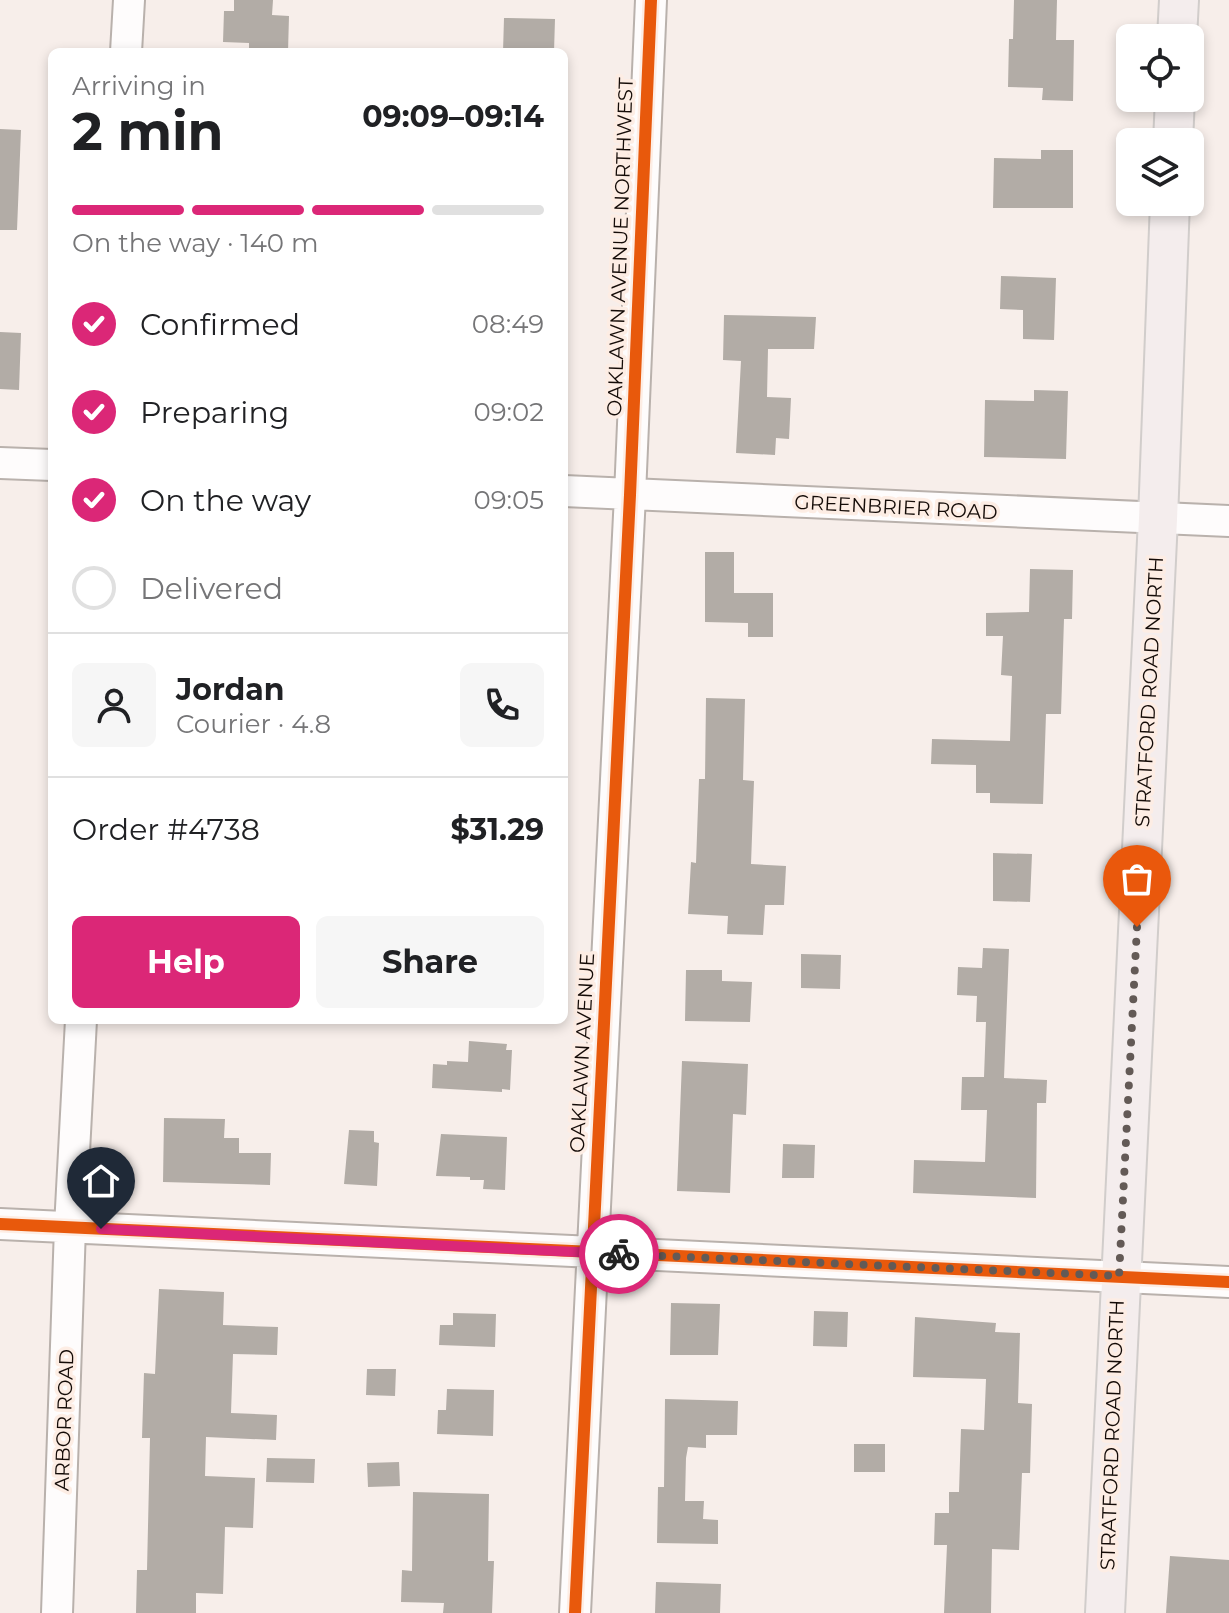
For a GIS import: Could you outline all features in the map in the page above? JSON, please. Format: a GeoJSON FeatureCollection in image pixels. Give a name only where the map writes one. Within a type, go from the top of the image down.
{"type":"FeatureCollection","features":[{"type":"Feature","properties":{"kind":"main road"},"geometry":{"type":"LineString","coordinates":[[1178,24],[1179,0]]}},
{"type":"Feature","properties":{"kind":"main road","name":"STRATFORD ROAD NORTH"},"geometry":{"type":"LineString","coordinates":[[1105,1613],[1158,519],[1169,216]]}},
{"type":"Feature","properties":{"kind":"street"},"geometry":{"type":"LineString","coordinates":[[126,48],[129,0]]}},
{"type":"Feature","properties":{"kind":"street","name":"OAKLAWN AVENUE NORTHWEST"},"geometry":{"type":"LineString","coordinates":[[630,495],[651,0]]}},
{"type":"Feature","properties":{"kind":"street"},"geometry":{"type":"LineString","coordinates":[[0,463],[48,465]]}},
{"type":"Feature","properties":{"kind":"street","name":"GREENBRIER ROAD"},"geometry":{"type":"LineString","coordinates":[[568,491],[1229,521]]}},
{"type":"Feature","properties":{"kind":"street","name":"OAKLAWN AVENUE"},"geometry":{"type":"LineString","coordinates":[[575,1613],[630,495]]}},
{"type":"Feature","properties":{"kind":"street","name":"ARBOR ROAD"},"geometry":{"type":"LineString","coordinates":[[57,1613],[70,1227],[81,1024]]}},
{"type":"Feature","properties":{"kind":"street"},"geometry":{"type":"LineString","coordinates":[[0,1224],[1229,1282]]}},
{"type":"Feature","properties":{"kind":"building"},"geometry":{"type":"Polygon","coordinates":[[[234,0],[273,0],[272,15],[289,16],[288,48],[249,48],[249,43],[223,42],[224,11],[234,11],[234,0]]]}},
{"type":"Feature","properties":{"kind":"building"},"geometry":{"type":"Polygon","coordinates":[[[1014,0],[1057,0],[1056,40],[1074,40],[1073,101],[1042,100],[1043,88],[1008,87],[1014,0]]]}},
{"type":"Feature","properties":{"kind":"building"},"geometry":{"type":"Polygon","coordinates":[[[504,18],[555,19],[554,48],[503,48],[504,18]]]}},
{"type":"Feature","properties":{"kind":"building"},"geometry":{"type":"Polygon","coordinates":[[[0,129],[21,130],[17,230],[0,230],[0,129]]]}},
{"type":"Feature","properties":{"kind":"building"},"geometry":{"type":"Polygon","coordinates":[[[1041,150],[1073,150],[1073,208],[993,208],[994,158],[1041,159],[1041,150]]]}},
{"type":"Feature","properties":{"kind":"building"},"geometry":{"type":"Polygon","coordinates":[[[1001,276],[1056,278],[1054,340],[1023,339],[1023,310],[1000,309],[1001,276]]]}},
{"type":"Feature","properties":{"kind":"building"},"geometry":{"type":"Polygon","coordinates":[[[724,315],[816,317],[814,349],[768,349],[767,397],[791,398],[789,439],[776,438],[775,455],[736,453],[741,361],[723,360],[724,315]]]}},
{"type":"Feature","properties":{"kind":"building"},"geometry":{"type":"Polygon","coordinates":[[[0,332],[21,333],[19,390],[0,389],[0,332]]]}},
{"type":"Feature","properties":{"kind":"building"},"geometry":{"type":"Polygon","coordinates":[[[1034,390],[1068,391],[1066,459],[984,457],[985,400],[1034,401],[1034,390]]]}},
{"type":"Feature","properties":{"kind":"building"},"geometry":{"type":"Polygon","coordinates":[[[705,552],[734,552],[734,593],[773,593],[773,637],[748,637],[748,623],[705,622],[705,552]]]}},
{"type":"Feature","properties":{"kind":"building"},"geometry":{"type":"Polygon","coordinates":[[[1030,569],[1073,570],[1072,619],[1064,619],[1061,714],[1046,714],[1043,804],[990,803],[990,793],[976,793],[976,765],[931,764],[932,739],[1010,741],[1012,676],[1001,675],[1003,636],[986,636],[986,613],[1029,612],[1030,569]]]}},
{"type":"Feature","properties":{"kind":"building"},"geometry":{"type":"Polygon","coordinates":[[[706,698],[745,699],[743,780],[754,781],[751,864],[786,866],[784,905],[765,905],[763,935],[727,934],[728,916],[688,914],[691,862],[696,863],[699,779],[705,779],[706,698]]]}},
{"type":"Feature","properties":{"kind":"building"},"geometry":{"type":"Polygon","coordinates":[[[993,853],[1032,854],[1030,902],[993,901],[993,853]]]}},
{"type":"Feature","properties":{"kind":"building"},"geometry":{"type":"Polygon","coordinates":[[[983,948],[1009,949],[1004,1078],[1047,1080],[1046,1103],[1037,1103],[1036,1198],[913,1193],[914,1160],[985,1162],[987,1110],[961,1110],[962,1077],[984,1077],[986,1022],[976,1022],[977,996],[957,995],[958,967],[982,968],[983,948]]]}},
{"type":"Feature","properties":{"kind":"building"},"geometry":{"type":"Polygon","coordinates":[[[801,954],[841,955],[840,989],[801,988],[801,954]]]}},
{"type":"Feature","properties":{"kind":"building"},"geometry":{"type":"Polygon","coordinates":[[[686,970],[722,970],[722,981],[752,982],[750,1022],[685,1021],[686,970]]]}},
{"type":"Feature","properties":{"kind":"building"},"geometry":{"type":"Polygon","coordinates":[[[469,1041],[507,1044],[506,1050],[512,1050],[510,1090],[432,1088],[433,1064],[468,1062],[469,1041]]]}},
{"type":"Feature","properties":{"kind":"building"},"geometry":{"type":"Polygon","coordinates":[[[682,1061],[748,1064],[746,1115],[733,1114],[730,1193],[677,1191],[682,1061]]]}},
{"type":"Feature","properties":{"kind":"building"},"geometry":{"type":"Polygon","coordinates":[[[164,1118],[225,1119],[224,1138],[239,1138],[239,1153],[271,1153],[270,1185],[163,1182],[164,1118]]]}},
{"type":"Feature","properties":{"kind":"building"},"geometry":{"type":"Polygon","coordinates":[[[349,1130],[374,1131],[374,1142],[379,1143],[377,1186],[344,1184],[349,1130]]]}},
{"type":"Feature","properties":{"kind":"building"},"geometry":{"type":"Polygon","coordinates":[[[441,1134],[507,1137],[505,1190],[483,1189],[484,1180],[470,1180],[470,1177],[436,1176],[441,1134]]]}},
{"type":"Feature","properties":{"kind":"building"},"geometry":{"type":"Polygon","coordinates":[[[783,1144],[815,1145],[814,1178],[782,1178],[783,1144]]]}},
{"type":"Feature","properties":{"kind":"building"},"geometry":{"type":"Polygon","coordinates":[[[159,1289],[224,1292],[223,1325],[278,1327],[277,1355],[233,1354],[231,1413],[277,1415],[276,1440],[206,1437],[205,1476],[255,1478],[253,1528],[225,1527],[223,1594],[196,1593],[196,1613],[136,1613],[137,1570],[147,1570],[150,1438],[142,1438],[144,1373],[155,1374],[159,1289]]]}},
{"type":"Feature","properties":{"kind":"building"},"geometry":{"type":"Polygon","coordinates":[[[671,1303],[720,1304],[718,1355],[670,1355],[671,1303]]]}},
{"type":"Feature","properties":{"kind":"building"},"geometry":{"type":"Polygon","coordinates":[[[814,1311],[848,1312],[847,1347],[813,1346],[814,1311]]]}},
{"type":"Feature","properties":{"kind":"building"},"geometry":{"type":"Polygon","coordinates":[[[453,1313],[496,1314],[495,1347],[439,1345],[440,1325],[453,1325],[453,1313]]]}},
{"type":"Feature","properties":{"kind":"building"},"geometry":{"type":"Polygon","coordinates":[[[915,1317],[996,1323],[995,1332],[1020,1333],[1018,1403],[1032,1404],[1030,1473],[1022,1473],[1019,1550],[992,1549],[991,1613],[944,1613],[947,1545],[934,1545],[935,1513],[949,1513],[949,1492],[959,1492],[961,1429],[984,1430],[986,1379],[913,1377],[915,1317]]]}},
{"type":"Feature","properties":{"kind":"building"},"geometry":{"type":"Polygon","coordinates":[[[367,1369],[396,1369],[395,1396],[366,1395],[367,1369]]]}},
{"type":"Feature","properties":{"kind":"building"},"geometry":{"type":"Polygon","coordinates":[[[447,1389],[494,1390],[493,1436],[437,1434],[438,1410],[446,1410],[447,1389]]]}},
{"type":"Feature","properties":{"kind":"building"},"geometry":{"type":"Polygon","coordinates":[[[665,1399],[738,1401],[737,1435],[706,1435],[706,1448],[688,1447],[686,1458],[685,1501],[704,1501],[703,1519],[718,1520],[718,1544],[657,1543],[658,1487],[664,1487],[665,1399]]]}},
{"type":"Feature","properties":{"kind":"building"},"geometry":{"type":"Polygon","coordinates":[[[854,1444],[885,1444],[885,1472],[854,1472],[854,1444]]]}},
{"type":"Feature","properties":{"kind":"building"},"geometry":{"type":"Polygon","coordinates":[[[267,1458],[315,1459],[314,1483],[266,1482],[267,1458]]]}},
{"type":"Feature","properties":{"kind":"building"},"geometry":{"type":"Polygon","coordinates":[[[399,1462],[400,1486],[368,1487],[367,1463],[399,1462]]]}},
{"type":"Feature","properties":{"kind":"building"},"geometry":{"type":"Polygon","coordinates":[[[413,1492],[489,1494],[488,1561],[494,1561],[492,1613],[443,1613],[444,1603],[401,1602],[402,1570],[412,1571],[413,1492]]]}},
{"type":"Feature","properties":{"kind":"building"},"geometry":{"type":"Polygon","coordinates":[[[1170,1556],[1229,1560],[1229,1613],[1166,1613],[1170,1556]]]}},
{"type":"Feature","properties":{"kind":"building"},"geometry":{"type":"Polygon","coordinates":[[[656,1582],[721,1584],[720,1613],[655,1613],[656,1582]]]}},
{"type":"Feature","properties":{"kind":"cycle path"},"geometry":{"type":"LineString","coordinates":[[575,1613],[651,0]]}},
{"type":"Feature","properties":{"kind":"cycle path"},"geometry":{"type":"LineString","coordinates":[[0,1224],[1229,1282]]}},
{"type":"Feature","properties":{"kind":"way so far"},"geometry":{"type":"LineString","coordinates":[[619,1254],[1119,1276],[1137,927]]}},
{"type":"Feature","properties":{"kind":"route"},"geometry":{"type":"LineString","coordinates":[[101,1229],[619,1254]]}}]}
